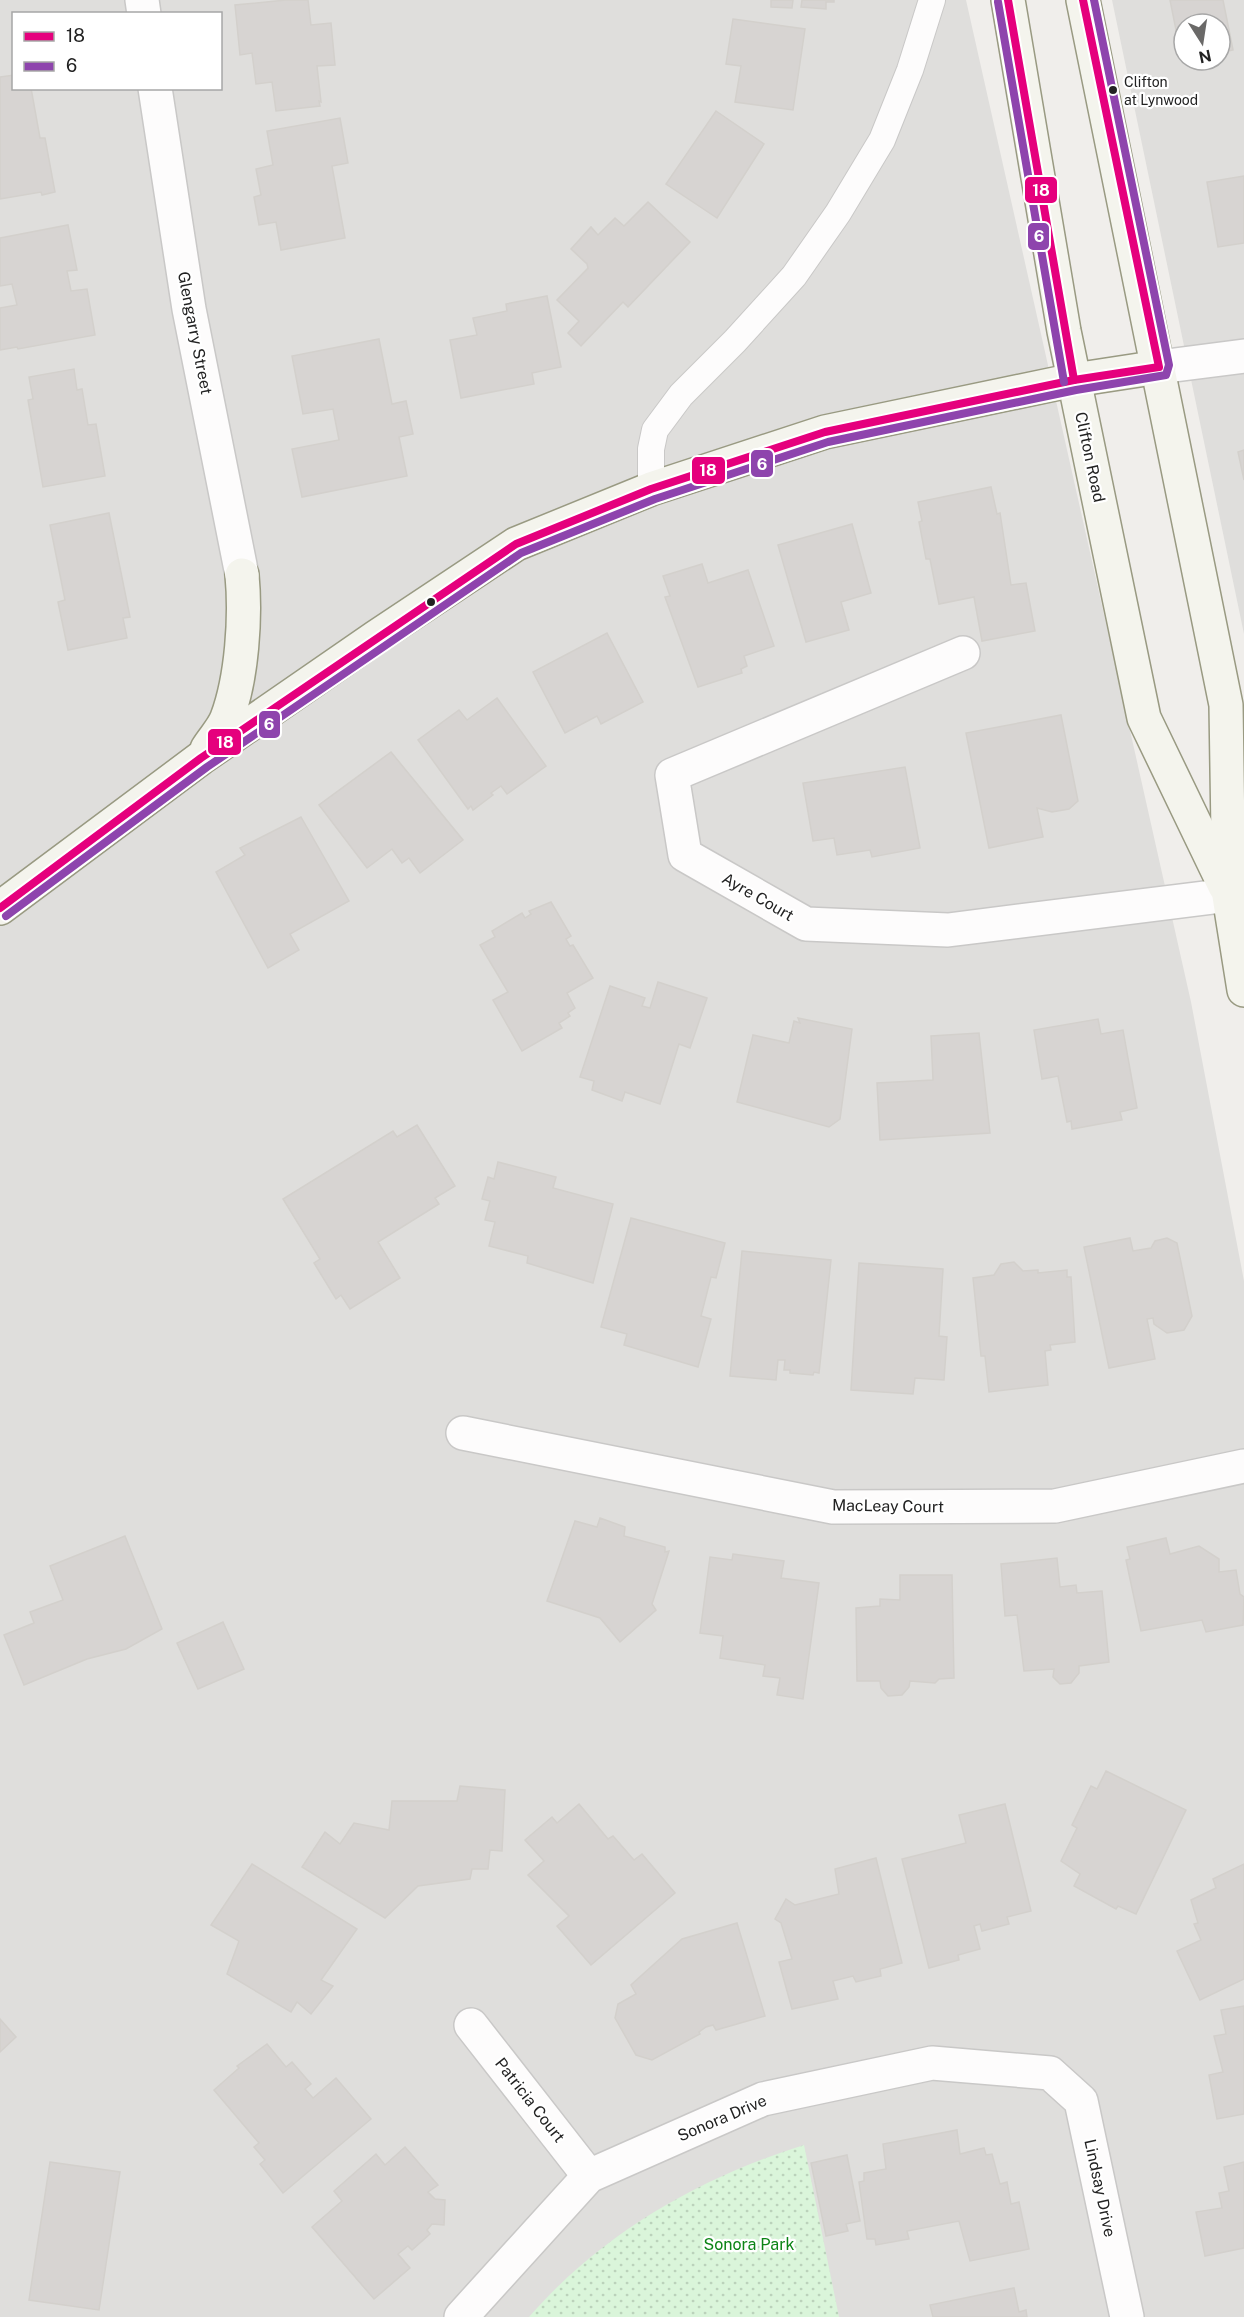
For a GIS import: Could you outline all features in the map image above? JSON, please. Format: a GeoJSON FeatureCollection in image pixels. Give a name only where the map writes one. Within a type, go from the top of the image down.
{"type":"FeatureCollection","features":[{"type":"Feature","properties":{"kind":"main road","name":"Clifton Road"},"geometry":{"type":"LineString","coordinates":[[1008,0],[1074,380],[1144,718],[1237,895]]}},
{"type":"Feature","properties":{"kind":"main road","name":"Clifton Road"},"geometry":{"type":"LineString","coordinates":[[1083,0],[1226,705],[1244,990]]}},
{"type":"Feature","properties":{"kind":"main road"},"geometry":{"type":"LineString","coordinates":[[0,908],[201,758],[516,544],[651,489],[825,432],[1074,380],[1159,368]]}},
{"type":"Feature","properties":{"kind":"main road"},"geometry":{"type":"LineString","coordinates":[[201,758],[227,720],[235,689],[242,626],[242,575]]}},
{"type":"Feature","properties":{"kind":"street","name":"Glengarry Street"},"geometry":{"type":"LineString","coordinates":[[155,90],[189,309],[242,575]]}},
{"type":"Feature","properties":{"kind":"street"},"geometry":{"type":"LineString","coordinates":[[1159,368],[1244,356]]}},
{"type":"Feature","properties":{"kind":"street","name":"Ayre Court"},"geometry":{"type":"LineString","coordinates":[[963,653],[672,775],[685,855],[806,924],[948,930],[1237,895]]}},
{"type":"Feature","properties":{"kind":"street","name":"MacLeay Court"},"geometry":{"type":"LineString","coordinates":[[463,1433],[833,1507],[1055,1506],[1244,1466]]}},
{"type":"Feature","properties":{"kind":"street","name":"Patricia Court"},"geometry":{"type":"LineString","coordinates":[[471,2025],[589,2176]]}},
{"type":"Feature","properties":{"kind":"street","name":"Sonora Drive"},"geometry":{"type":"LineString","coordinates":[[461,2317],[589,2176],[763,2099],[932,2063],[1050,2073]]}},
{"type":"Feature","properties":{"kind":"street","name":"Lindsay Drive"},"geometry":{"type":"LineString","coordinates":[[1050,2073],[1081,2101],[1127,2317]]}},
{"type":"Feature","properties":{"kind":"lane"},"geometry":{"type":"LineString","coordinates":[[651,489],[651,449],[655,430],[681,395],[735,341],[794,276],[838,213],[882,140],[910,70],[932,0]]}},
{"type":"Feature","properties":{"kind":"shaded area"},"geometry":{"type":"Polygon","coordinates":[[[0,0],[966,0],[1191,1002],[1244,1281],[1244,2317],[0,2317],[0,0]]]}},
{"type":"Feature","properties":{"kind":"shaded area"},"geometry":{"type":"Polygon","coordinates":[[[1112,0],[1244,0],[1244,634],[1112,0]]]}},
{"type":"Feature","properties":{"kind":"green space","name":"Sonora Park"},"geometry":{"type":"Polygon","coordinates":[[[804,2145],[839,2317],[529,2317],[588,2259],[620,2234],[654,2212],[727,2174],[804,2145]]]}},
{"type":"Feature","properties":{"kind":"building"},"geometry":{"type":"Polygon","coordinates":[[[308,0],[311,25],[331,23],[335,65],[317,66],[320,106],[276,111],[272,82],[256,84],[252,53],[240,55],[235,5],[308,0]]]}},
{"type":"Feature","properties":{"kind":"building"},"geometry":{"type":"Polygon","coordinates":[[[771,0],[793,0],[792,8],[771,7],[771,0]]]}},
{"type":"Feature","properties":{"kind":"building"},"geometry":{"type":"Polygon","coordinates":[[[802,0],[834,0],[834,2],[826,2],[826,9],[801,7],[802,0]]]}},
{"type":"Feature","properties":{"kind":"building"},"geometry":{"type":"Polygon","coordinates":[[[1170,0],[1223,0],[1225,12],[1172,12],[1170,0]]]}},
{"type":"Feature","properties":{"kind":"building"},"geometry":{"type":"Polygon","coordinates":[[[733,19],[805,29],[793,110],[735,102],[741,66],[726,64],[733,19]]]}},
{"type":"Feature","properties":{"kind":"building"},"geometry":{"type":"Polygon","coordinates":[[[12,75],[12,90],[31,90],[40,138],[45,138],[55,192],[0,199],[0,77],[12,75]]]}},
{"type":"Feature","properties":{"kind":"building"},"geometry":{"type":"Polygon","coordinates":[[[716,111],[764,144],[717,218],[666,184],[716,111]]]}},
{"type":"Feature","properties":{"kind":"building"},"geometry":{"type":"Polygon","coordinates":[[[340,118],[348,163],[332,166],[345,238],[281,250],[276,222],[259,225],[254,197],[261,195],[256,169],[273,165],[267,131],[340,118]]]}},
{"type":"Feature","properties":{"kind":"building"},"geometry":{"type":"Polygon","coordinates":[[[1244,176],[1244,243],[1218,247],[1207,182],[1244,176]]]}},
{"type":"Feature","properties":{"kind":"building"},"geometry":{"type":"Polygon","coordinates":[[[648,202],[690,242],[628,307],[623,302],[581,346],[568,333],[579,321],[557,300],[588,268],[587,264],[571,249],[591,227],[598,235],[615,218],[624,226],[648,202]]]}},
{"type":"Feature","properties":{"kind":"building"},"geometry":{"type":"Polygon","coordinates":[[[68,225],[77,270],[67,271],[71,291],[87,289],[95,335],[18,349],[17,347],[0,350],[0,308],[17,305],[12,284],[0,286],[0,238],[68,225]]]}},
{"type":"Feature","properties":{"kind":"building"},"geometry":{"type":"Polygon","coordinates":[[[547,296],[561,367],[532,373],[534,384],[461,398],[450,340],[477,335],[473,318],[507,311],[506,304],[547,296]]]}},
{"type":"Feature","properties":{"kind":"building"},"geometry":{"type":"Polygon","coordinates":[[[379,339],[392,404],[406,401],[413,434],[399,437],[407,476],[302,497],[292,449],[339,440],[333,409],[303,414],[292,356],[379,339]]]}},
{"type":"Feature","properties":{"kind":"building"},"geometry":{"type":"Polygon","coordinates":[[[74,369],[77,390],[82,389],[88,425],[96,424],[105,476],[43,487],[28,400],[33,399],[29,377],[74,369]]]}},
{"type":"Feature","properties":{"kind":"building"},"geometry":{"type":"Polygon","coordinates":[[[1244,450],[1244,480],[1238,452],[1244,450]]]}},
{"type":"Feature","properties":{"kind":"building"},"geometry":{"type":"Polygon","coordinates":[[[991,487],[997,514],[1000,513],[1011,585],[1026,583],[1035,631],[982,641],[974,597],[939,604],[930,559],[926,559],[918,502],[991,487]]]}},
{"type":"Feature","properties":{"kind":"building"},"geometry":{"type":"Polygon","coordinates":[[[109,513],[130,617],[123,618],[127,638],[68,650],[58,602],[65,600],[50,525],[109,513]]]}},
{"type":"Feature","properties":{"kind":"building"},"geometry":{"type":"Polygon","coordinates":[[[852,524],[871,593],[841,602],[849,630],[806,642],[778,545],[852,524]]]}},
{"type":"Feature","properties":{"kind":"building"},"geometry":{"type":"Polygon","coordinates":[[[702,564],[708,583],[748,570],[774,646],[744,656],[747,666],[741,669],[742,673],[698,687],[665,597],[670,596],[663,576],[702,564]]]}},
{"type":"Feature","properties":{"kind":"building"},"geometry":{"type":"Polygon","coordinates":[[[607,633],[643,702],[601,724],[597,716],[565,733],[533,672],[607,633]]]}},
{"type":"Feature","properties":{"kind":"building"},"geometry":{"type":"Polygon","coordinates":[[[497,698],[546,766],[507,794],[501,786],[473,810],[471,806],[468,809],[418,740],[459,710],[467,720],[497,698]]]}},
{"type":"Feature","properties":{"kind":"building"},"geometry":{"type":"Polygon","coordinates":[[[1061,715],[1078,801],[1069,809],[1052,812],[1037,808],[1043,837],[989,848],[966,733],[1061,715]]]}},
{"type":"Feature","properties":{"kind":"building"},"geometry":{"type":"Polygon","coordinates":[[[391,752],[463,840],[420,873],[409,858],[402,863],[392,849],[367,868],[319,805],[391,752]]]}},
{"type":"Feature","properties":{"kind":"building"},"geometry":{"type":"Polygon","coordinates":[[[905,767],[920,848],[872,857],[870,850],[837,855],[834,838],[813,841],[803,783],[905,767]]]}},
{"type":"Feature","properties":{"kind":"building"},"geometry":{"type":"Polygon","coordinates":[[[301,817],[349,901],[290,934],[299,950],[268,968],[216,872],[245,855],[240,848],[301,817]]]}},
{"type":"Feature","properties":{"kind":"building"},"geometry":{"type":"Polygon","coordinates":[[[551,902],[571,936],[566,939],[570,946],[573,945],[593,978],[567,993],[575,1008],[568,1013],[570,1016],[559,1023],[562,1028],[522,1051],[493,1000],[508,992],[480,945],[495,937],[492,931],[522,913],[525,918],[531,914],[529,911],[551,902]]]}},
{"type":"Feature","properties":{"kind":"building"},"geometry":{"type":"Polygon","coordinates":[[[658,982],[707,998],[690,1048],[679,1044],[660,1104],[625,1092],[622,1101],[592,1090],[594,1081],[580,1077],[610,986],[645,998],[642,1006],[650,1008],[658,982]]]}},
{"type":"Feature","properties":{"kind":"building"},"geometry":{"type":"Polygon","coordinates":[[[798,1018],[852,1029],[840,1119],[829,1127],[737,1102],[753,1035],[789,1043],[794,1021],[800,1023],[798,1018]]]}},
{"type":"Feature","properties":{"kind":"building"},"geometry":{"type":"Polygon","coordinates":[[[1098,1019],[1101,1034],[1123,1030],[1137,1108],[1120,1112],[1122,1120],[1072,1129],[1071,1121],[1067,1122],[1058,1076],[1042,1079],[1034,1030],[1098,1019]]]}},
{"type":"Feature","properties":{"kind":"building"},"geometry":{"type":"Polygon","coordinates":[[[979,1033],[990,1133],[880,1140],[877,1083],[933,1080],[931,1036],[979,1033]]]}},
{"type":"Feature","properties":{"kind":"building"},"geometry":{"type":"Polygon","coordinates":[[[417,1125],[455,1186],[435,1198],[439,1204],[378,1242],[400,1278],[350,1309],[341,1295],[336,1299],[314,1263],[320,1259],[283,1199],[393,1131],[397,1137],[417,1125]]]}},
{"type":"Feature","properties":{"kind":"building"},"geometry":{"type":"Polygon","coordinates":[[[498,1162],[556,1177],[553,1188],[613,1204],[593,1283],[527,1263],[528,1256],[489,1246],[495,1222],[485,1220],[490,1201],[482,1199],[488,1177],[494,1179],[498,1162]]]}},
{"type":"Feature","properties":{"kind":"building"},"geometry":{"type":"Polygon","coordinates":[[[631,1218],[725,1243],[716,1278],[711,1277],[701,1316],[711,1319],[698,1367],[624,1345],[627,1334],[601,1327],[631,1218]]]}},
{"type":"Feature","properties":{"kind":"building"},"geometry":{"type":"Polygon","coordinates":[[[1130,1238],[1133,1251],[1151,1248],[1155,1241],[1167,1238],[1177,1243],[1192,1316],[1184,1330],[1167,1333],[1154,1324],[1153,1318],[1147,1319],[1155,1359],[1109,1368],[1084,1247],[1130,1238]]]}},
{"type":"Feature","properties":{"kind":"building"},"geometry":{"type":"Polygon","coordinates":[[[742,1251],[831,1260],[819,1373],[814,1372],[813,1375],[790,1373],[790,1370],[784,1370],[785,1360],[778,1360],[776,1380],[730,1376],[742,1251]]]}},
{"type":"Feature","properties":{"kind":"building"},"geometry":{"type":"Polygon","coordinates":[[[1014,1262],[1023,1271],[1038,1270],[1038,1273],[1067,1270],[1067,1277],[1071,1277],[1075,1342],[1050,1345],[1051,1350],[1045,1351],[1048,1385],[989,1392],[985,1356],[981,1356],[973,1278],[994,1275],[1001,1264],[1014,1262]]]}},
{"type":"Feature","properties":{"kind":"building"},"geometry":{"type":"Polygon","coordinates":[[[859,1263],[943,1269],[939,1336],[947,1337],[944,1380],[915,1378],[913,1394],[851,1390],[859,1263]]]}},
{"type":"Feature","properties":{"kind":"building"},"geometry":{"type":"Polygon","coordinates":[[[600,1518],[625,1527],[624,1536],[665,1547],[665,1552],[669,1551],[652,1604],[656,1610],[620,1642],[600,1618],[547,1601],[575,1521],[597,1527],[600,1518]]]}},
{"type":"Feature","properties":{"kind":"building"},"geometry":{"type":"Polygon","coordinates":[[[125,1536],[162,1629],[126,1649],[87,1659],[24,1685],[4,1635],[34,1623],[30,1612],[63,1600],[50,1566],[125,1536]]]}},
{"type":"Feature","properties":{"kind":"building"},"geometry":{"type":"Polygon","coordinates":[[[1166,1538],[1170,1554],[1199,1546],[1219,1559],[1219,1572],[1236,1570],[1240,1594],[1244,1597],[1243,1625],[1206,1632],[1202,1620],[1141,1631],[1126,1560],[1130,1559],[1127,1547],[1166,1538]]]}},
{"type":"Feature","properties":{"kind":"building"},"geometry":{"type":"Polygon","coordinates":[[[733,1554],[784,1561],[781,1578],[819,1583],[803,1699],[777,1695],[780,1678],[763,1676],[765,1665],[720,1658],[723,1636],[700,1633],[710,1557],[732,1560],[733,1554]]]}},
{"type":"Feature","properties":{"kind":"building"},"geometry":{"type":"Polygon","coordinates":[[[1057,1558],[1060,1587],[1076,1585],[1077,1593],[1102,1591],[1109,1662],[1079,1666],[1079,1673],[1071,1683],[1060,1684],[1053,1677],[1054,1669],[1024,1671],[1017,1615],[1005,1616],[1001,1564],[1057,1558]]]}},
{"type":"Feature","properties":{"kind":"building"},"geometry":{"type":"Polygon","coordinates":[[[900,1575],[952,1575],[954,1678],[939,1679],[935,1683],[910,1681],[909,1687],[902,1695],[888,1696],[881,1688],[880,1681],[857,1681],[856,1608],[880,1606],[880,1599],[900,1600],[900,1575]]]}},
{"type":"Feature","properties":{"kind":"building"},"geometry":{"type":"Polygon","coordinates":[[[223,1622],[244,1669],[198,1689],[177,1643],[223,1622]]]}},
{"type":"Feature","properties":{"kind":"building"},"geometry":{"type":"Polygon","coordinates":[[[1106,1771],[1186,1810],[1136,1914],[1118,1906],[1116,1909],[1074,1886],[1080,1874],[1061,1861],[1077,1828],[1072,1825],[1091,1786],[1097,1789],[1106,1771]]]}},
{"type":"Feature","properties":{"kind":"building"},"geometry":{"type":"Polygon","coordinates":[[[460,1786],[505,1790],[502,1851],[490,1850],[488,1869],[472,1869],[470,1879],[418,1886],[385,1918],[302,1867],[325,1832],[340,1844],[354,1823],[389,1830],[392,1801],[457,1801],[460,1786]]]}},
{"type":"Feature","properties":{"kind":"building"},"geometry":{"type":"Polygon","coordinates":[[[579,1804],[608,1839],[613,1836],[634,1860],[642,1854],[675,1893],[591,1965],[557,1926],[569,1916],[528,1875],[544,1861],[525,1840],[552,1817],[557,1823],[579,1804]]]}},
{"type":"Feature","properties":{"kind":"building"},"geometry":{"type":"Polygon","coordinates":[[[1005,1804],[1031,1911],[1007,1917],[1009,1924],[982,1931],[980,1924],[974,1926],[980,1949],[958,1955],[959,1960],[929,1968],[902,1859],[966,1843],[959,1815],[1005,1804]]]}},
{"type":"Feature","properties":{"kind":"building"},"geometry":{"type":"Polygon","coordinates":[[[876,1858],[902,1963],[880,1969],[881,1976],[856,1982],[853,1976],[833,1981],[838,1999],[792,2009],[779,1962],[792,1959],[781,1923],[775,1919],[786,1899],[795,1905],[839,1894],[835,1869],[876,1858]]]}},
{"type":"Feature","properties":{"kind":"building"},"geometry":{"type":"Polygon","coordinates":[[[252,1864],[357,1929],[321,1980],[333,1986],[311,2014],[297,2002],[291,2012],[227,1974],[239,1941],[211,1925],[252,1864]]]}},
{"type":"Feature","properties":{"kind":"building"},"geometry":{"type":"Polygon","coordinates":[[[1244,1864],[1244,1979],[1200,2000],[1177,1951],[1201,1940],[1194,1924],[1198,1923],[1191,1900],[1216,1888],[1213,1879],[1244,1864]]]}},
{"type":"Feature","properties":{"kind":"building"},"geometry":{"type":"Polygon","coordinates":[[[737,1923],[765,2016],[716,2030],[713,2025],[706,2027],[699,2032],[700,2034],[652,2060],[636,2055],[615,2018],[618,2004],[636,1994],[631,1985],[682,1939],[737,1923]]]}},
{"type":"Feature","properties":{"kind":"building"},"geometry":{"type":"Polygon","coordinates":[[[1244,2006],[1244,2114],[1217,2119],[1209,2075],[1223,2072],[1214,2036],[1226,2034],[1221,2010],[1244,2006]]]}},
{"type":"Feature","properties":{"kind":"building"},"geometry":{"type":"Polygon","coordinates":[[[0,2019],[16,2037],[0,2052],[0,2019]]]}},
{"type":"Feature","properties":{"kind":"building"},"geometry":{"type":"Polygon","coordinates":[[[267,2044],[286,2067],[292,2062],[311,2084],[305,2089],[313,2098],[336,2078],[371,2119],[283,2193],[260,2164],[265,2160],[254,2147],[259,2143],[214,2090],[239,2068],[237,2066],[267,2044]]]}},
{"type":"Feature","properties":{"kind":"building"},"geometry":{"type":"Polygon","coordinates":[[[957,2130],[960,2154],[984,2148],[986,2155],[992,2154],[1000,2184],[1007,2182],[1011,2204],[1019,2202],[1029,2249],[970,2261],[959,2221],[907,2231],[909,2239],[876,2245],[875,2239],[867,2239],[859,2182],[864,2181],[864,2173],[886,2169],[883,2144],[957,2130]]]}},
{"type":"Feature","properties":{"kind":"building"},"geometry":{"type":"Polygon","coordinates":[[[405,2147],[438,2185],[428,2192],[435,2199],[445,2200],[444,2225],[432,2224],[427,2230],[430,2234],[412,2250],[408,2246],[398,2254],[410,2268],[374,2299],[312,2227],[342,2201],[334,2191],[376,2154],[385,2165],[405,2147]]]}},
{"type":"Feature","properties":{"kind":"building"},"geometry":{"type":"Polygon","coordinates":[[[847,2155],[860,2221],[846,2224],[848,2231],[826,2236],[811,2163],[847,2155]]]}},
{"type":"Feature","properties":{"kind":"building"},"geometry":{"type":"Polygon","coordinates":[[[50,2162],[120,2172],[99,2310],[29,2300],[50,2162]]]}},
{"type":"Feature","properties":{"kind":"building"},"geometry":{"type":"Polygon","coordinates":[[[1244,2162],[1244,2248],[1205,2256],[1196,2212],[1222,2208],[1219,2193],[1229,2191],[1224,2167],[1244,2162]]]}},
{"type":"Feature","properties":{"kind":"building"},"geometry":{"type":"Polygon","coordinates":[[[1014,2288],[1019,2312],[1026,2310],[1027,2317],[933,2317],[930,2305],[1014,2288]]]}},
{"type":"Feature","properties":{"kind":"transit line","name":"18"},"geometry":{"type":"LineString","coordinates":[[1008,0],[1074,380]]}},
{"type":"Feature","properties":{"kind":"transit line","name":"18"},"geometry":{"type":"LineString","coordinates":[[0,908],[201,758],[516,544],[651,489],[825,432],[1074,380],[1159,367],[1083,0]]}},
{"type":"Feature","properties":{"kind":"transit line","name":"6"},"geometry":{"type":"LineString","coordinates":[[6,916],[207,767],[521,553],[655,499],[828,442],[1076,390],[1166,375],[1169,365],[1094,0]]}},
{"type":"Feature","properties":{"kind":"transit line","name":"6"},"geometry":{"type":"LineString","coordinates":[[998,2],[1064,382]]}},
{"type":"Feature","properties":{"kind":"place","name":"Clifton at Lynwood"},"geometry":{"type":"Point","coordinates":[1113,90]}}]}
